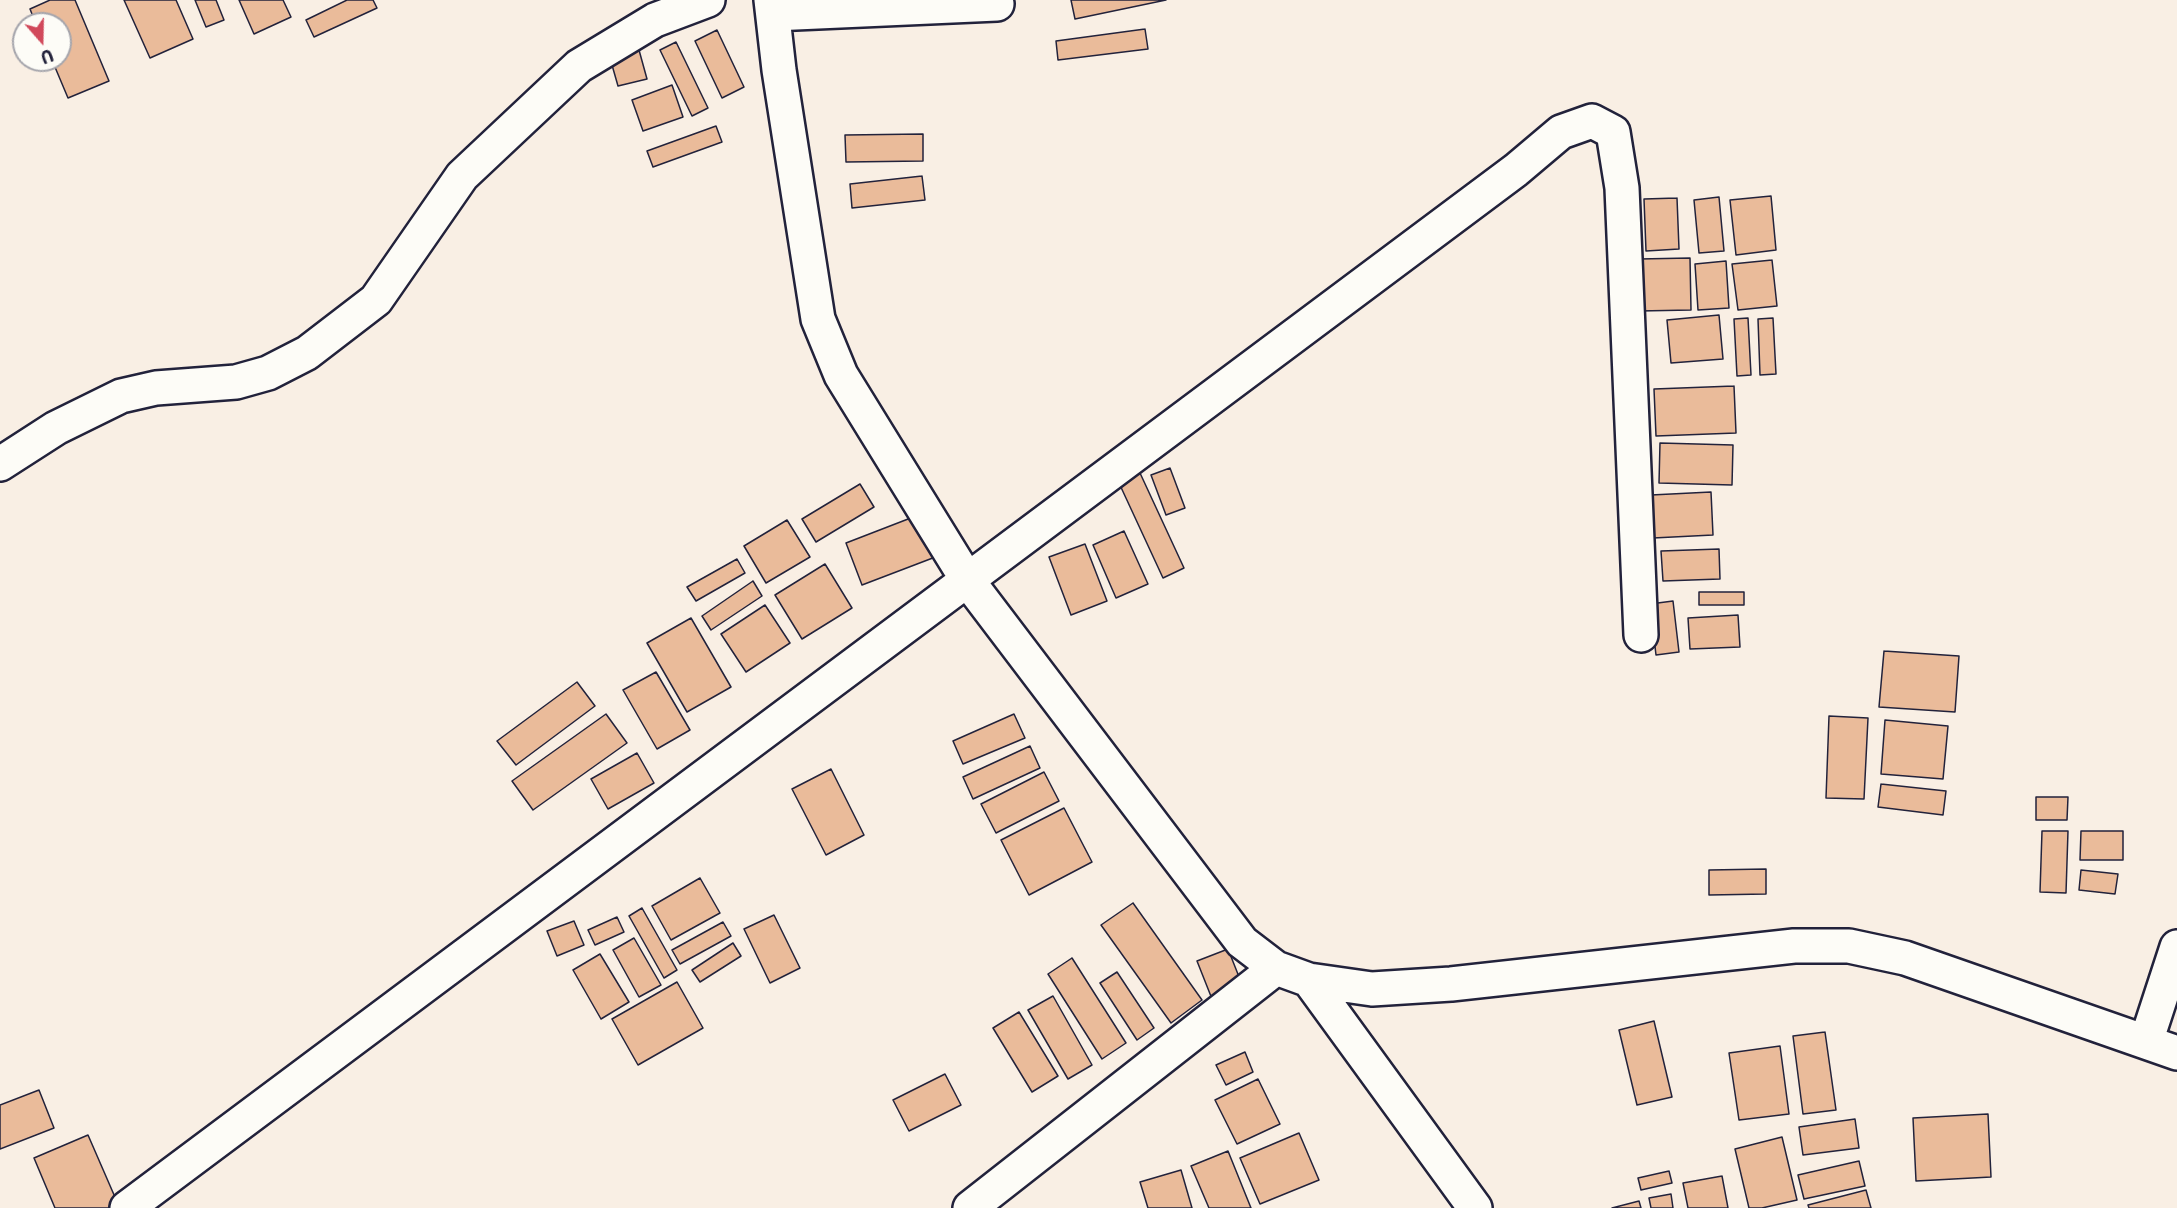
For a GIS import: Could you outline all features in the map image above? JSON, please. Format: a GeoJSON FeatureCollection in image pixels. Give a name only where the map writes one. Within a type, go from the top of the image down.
{"type":"FeatureCollection","features":[{"type":"Feature","properties":{"kind":"street"},"geometry":{"type":"LineString","coordinates":[[0,464],[56,428],[121,396],[156,388],[236,382],[268,374],[307,353],[376,300],[462,176],[579,66],[655,20],[708,0]]}},
{"type":"Feature","properties":{"kind":"street"},"geometry":{"type":"LineString","coordinates":[[997,4],[772,7],[779,70],[818,319],[841,375],[968,581],[1242,942],[1276,968],[1309,980],[1372,989],[1451,984],[1794,946],[1849,946],[1905,958],[2177,1053]]}},
{"type":"Feature","properties":{"kind":"street"},"geometry":{"type":"LineString","coordinates":[[127,1208],[1516,170],[1561,132],[1592,121],[1613,132],[1622,188],[1641,635]]}},
{"type":"Feature","properties":{"kind":"street"},"geometry":{"type":"LineString","coordinates":[[2146,1042],[2177,947]]}},
{"type":"Feature","properties":{"kind":"street"},"geometry":{"type":"LineString","coordinates":[[970,1208],[1276,968]]}},
{"type":"Feature","properties":{"kind":"street"},"geometry":{"type":"LineString","coordinates":[[1309,980],[1475,1208]]}},
{"type":"Feature","properties":{"kind":"building"},"geometry":{"type":"Polygon","coordinates":[[[50,0],[75,0],[109,81],[68,98],[57,72],[72,72],[72,12],[31,12],[30,9],[50,0]]]}},
{"type":"Feature","properties":{"kind":"building"},"geometry":{"type":"Polygon","coordinates":[[[124,0],[176,0],[193,39],[150,58],[124,0]]]}},
{"type":"Feature","properties":{"kind":"building"},"geometry":{"type":"Polygon","coordinates":[[[195,0],[216,0],[224,20],[206,27],[195,0]]]}},
{"type":"Feature","properties":{"kind":"building"},"geometry":{"type":"Polygon","coordinates":[[[239,0],[283,0],[291,17],[254,34],[239,0]]]}},
{"type":"Feature","properties":{"kind":"building"},"geometry":{"type":"Polygon","coordinates":[[[347,0],[373,0],[377,8],[314,37],[306,20],[347,0]]]}},
{"type":"Feature","properties":{"kind":"building"},"geometry":{"type":"Polygon","coordinates":[[[1071,0],[1166,0],[1075,19],[1071,0]]]}},
{"type":"Feature","properties":{"kind":"building"},"geometry":{"type":"Polygon","coordinates":[[[1145,29],[1148,49],[1058,60],[1056,41],[1145,29]]]}},
{"type":"Feature","properties":{"kind":"building"},"geometry":{"type":"Polygon","coordinates":[[[717,30],[744,87],[722,98],[695,41],[717,30]]]}},
{"type":"Feature","properties":{"kind":"building"},"geometry":{"type":"Polygon","coordinates":[[[676,42],[708,108],[692,116],[660,50],[676,42]]]}},
{"type":"Feature","properties":{"kind":"building"},"geometry":{"type":"Polygon","coordinates":[[[639,50],[647,79],[618,86],[610,58],[639,50]]]}},
{"type":"Feature","properties":{"kind":"building"},"geometry":{"type":"Polygon","coordinates":[[[672,85],[683,117],[643,131],[632,100],[672,85]]]}},
{"type":"Feature","properties":{"kind":"building"},"geometry":{"type":"Polygon","coordinates":[[[716,126],[722,142],[653,167],[647,151],[716,126]]]}},
{"type":"Feature","properties":{"kind":"building"},"geometry":{"type":"Polygon","coordinates":[[[923,134],[923,161],[846,162],[845,135],[923,134]]]}},
{"type":"Feature","properties":{"kind":"building"},"geometry":{"type":"Polygon","coordinates":[[[922,176],[925,200],[852,208],[850,184],[922,176]]]}},
{"type":"Feature","properties":{"kind":"building"},"geometry":{"type":"Polygon","coordinates":[[[1771,196],[1776,250],[1736,255],[1730,200],[1771,196]]]}},
{"type":"Feature","properties":{"kind":"building"},"geometry":{"type":"Polygon","coordinates":[[[1719,197],[1724,251],[1699,253],[1694,200],[1719,197]]]}},
{"type":"Feature","properties":{"kind":"building"},"geometry":{"type":"Polygon","coordinates":[[[1677,198],[1679,249],[1646,251],[1644,199],[1677,198]]]}},
{"type":"Feature","properties":{"kind":"building"},"geometry":{"type":"Polygon","coordinates":[[[1690,258],[1691,310],[1639,311],[1639,259],[1690,258]]]}},
{"type":"Feature","properties":{"kind":"building"},"geometry":{"type":"Polygon","coordinates":[[[1772,260],[1777,306],[1738,310],[1732,264],[1772,260]]]}},
{"type":"Feature","properties":{"kind":"building"},"geometry":{"type":"Polygon","coordinates":[[[1726,261],[1729,308],[1698,310],[1695,264],[1726,261]]]}},
{"type":"Feature","properties":{"kind":"building"},"geometry":{"type":"Polygon","coordinates":[[[1719,315],[1723,359],[1671,363],[1667,320],[1719,315]]]}},
{"type":"Feature","properties":{"kind":"building"},"geometry":{"type":"Polygon","coordinates":[[[1748,318],[1751,375],[1737,376],[1734,319],[1748,318]]]}},
{"type":"Feature","properties":{"kind":"building"},"geometry":{"type":"Polygon","coordinates":[[[1773,318],[1776,374],[1760,375],[1758,319],[1773,318]]]}},
{"type":"Feature","properties":{"kind":"building"},"geometry":{"type":"Polygon","coordinates":[[[1734,386],[1736,433],[1656,436],[1654,389],[1734,386]]]}},
{"type":"Feature","properties":{"kind":"building"},"geometry":{"type":"Polygon","coordinates":[[[1660,443],[1733,445],[1732,485],[1659,483],[1660,443]]]}},
{"type":"Feature","properties":{"kind":"building"},"geometry":{"type":"Polygon","coordinates":[[[1170,468],[1185,508],[1166,515],[1151,475],[1170,468]]]}},
{"type":"Feature","properties":{"kind":"building"},"geometry":{"type":"Polygon","coordinates":[[[1140,473],[1184,568],[1163,578],[1119,483],[1140,473]]]}},
{"type":"Feature","properties":{"kind":"building"},"geometry":{"type":"Polygon","coordinates":[[[860,484],[874,507],[816,542],[802,519],[860,484]]]}},
{"type":"Feature","properties":{"kind":"building"},"geometry":{"type":"Polygon","coordinates":[[[1711,492],[1713,535],[1653,538],[1651,495],[1711,492]]]}},
{"type":"Feature","properties":{"kind":"building"},"geometry":{"type":"Polygon","coordinates":[[[921,514],[938,556],[862,585],[846,543],[921,514]]]}},
{"type":"Feature","properties":{"kind":"building"},"geometry":{"type":"Polygon","coordinates":[[[787,520],[810,557],[766,583],[744,546],[787,520]]]}},
{"type":"Feature","properties":{"kind":"building"},"geometry":{"type":"Polygon","coordinates":[[[1124,531],[1148,584],[1116,598],[1093,545],[1124,531]]]}},
{"type":"Feature","properties":{"kind":"building"},"geometry":{"type":"Polygon","coordinates":[[[1085,544],[1107,601],[1071,615],[1049,557],[1085,544]]]}},
{"type":"Feature","properties":{"kind":"building"},"geometry":{"type":"Polygon","coordinates":[[[1719,549],[1720,579],[1663,581],[1661,551],[1719,549]]]}},
{"type":"Feature","properties":{"kind":"building"},"geometry":{"type":"Polygon","coordinates":[[[737,559],[745,573],[696,601],[687,587],[737,559]]]}},
{"type":"Feature","properties":{"kind":"building"},"geometry":{"type":"Polygon","coordinates":[[[825,564],[852,608],[802,639],[775,595],[825,564]]]}},
{"type":"Feature","properties":{"kind":"building"},"geometry":{"type":"Polygon","coordinates":[[[753,581],[762,596],[711,630],[702,616],[753,581]]]}},
{"type":"Feature","properties":{"kind":"building"},"geometry":{"type":"Polygon","coordinates":[[[1699,592],[1744,592],[1744,605],[1699,605],[1699,592]]]}},
{"type":"Feature","properties":{"kind":"building"},"geometry":{"type":"Polygon","coordinates":[[[1673,601],[1679,652],[1656,655],[1650,604],[1673,601]]]}},
{"type":"Feature","properties":{"kind":"building"},"geometry":{"type":"Polygon","coordinates":[[[765,605],[790,643],[746,672],[721,634],[765,605]]]}},
{"type":"Feature","properties":{"kind":"building"},"geometry":{"type":"Polygon","coordinates":[[[1738,615],[1740,647],[1690,649],[1688,618],[1738,615]]]}},
{"type":"Feature","properties":{"kind":"building"},"geometry":{"type":"Polygon","coordinates":[[[691,618],[731,687],[687,712],[647,643],[691,618]]]}},
{"type":"Feature","properties":{"kind":"building"},"geometry":{"type":"Polygon","coordinates":[[[1884,651],[1959,656],[1955,712],[1879,707],[1884,651]]]}},
{"type":"Feature","properties":{"kind":"building"},"geometry":{"type":"Polygon","coordinates":[[[656,672],[690,730],[657,749],[623,690],[656,672]]]}},
{"type":"Feature","properties":{"kind":"building"},"geometry":{"type":"Polygon","coordinates":[[[577,682],[595,706],[516,765],[497,741],[577,682]]]}},
{"type":"Feature","properties":{"kind":"building"},"geometry":{"type":"Polygon","coordinates":[[[606,714],[627,743],[533,810],[512,781],[606,714]]]}},
{"type":"Feature","properties":{"kind":"building"},"geometry":{"type":"Polygon","coordinates":[[[1014,714],[1025,738],[963,764],[953,741],[1014,714]]]}},
{"type":"Feature","properties":{"kind":"building"},"geometry":{"type":"Polygon","coordinates":[[[1829,716],[1868,718],[1864,799],[1826,798],[1829,716]]]}},
{"type":"Feature","properties":{"kind":"building"},"geometry":{"type":"Polygon","coordinates":[[[1885,720],[1948,726],[1943,779],[1881,774],[1885,720]]]}},
{"type":"Feature","properties":{"kind":"building"},"geometry":{"type":"Polygon","coordinates":[[[1030,746],[1040,768],[973,799],[963,777],[1030,746]]]}},
{"type":"Feature","properties":{"kind":"building"},"geometry":{"type":"Polygon","coordinates":[[[637,753],[654,783],[608,809],[591,779],[637,753]]]}},
{"type":"Feature","properties":{"kind":"building"},"geometry":{"type":"Polygon","coordinates":[[[831,769],[864,835],[826,855],[792,789],[831,769]]]}},
{"type":"Feature","properties":{"kind":"building"},"geometry":{"type":"Polygon","coordinates":[[[1044,772],[1059,801],[996,833],[981,804],[1044,772]]]}},
{"type":"Feature","properties":{"kind":"building"},"geometry":{"type":"Polygon","coordinates":[[[1881,784],[1946,791],[1943,815],[1878,807],[1881,784]]]}},
{"type":"Feature","properties":{"kind":"building"},"geometry":{"type":"Polygon","coordinates":[[[2036,797],[2068,797],[2067,820],[2036,820],[2036,797]]]}},
{"type":"Feature","properties":{"kind":"building"},"geometry":{"type":"Polygon","coordinates":[[[1064,808],[1092,862],[1029,895],[1001,840],[1064,808]]]}},
{"type":"Feature","properties":{"kind":"building"},"geometry":{"type":"Polygon","coordinates":[[[2042,831],[2068,831],[2066,893],[2040,892],[2042,831]]]}},
{"type":"Feature","properties":{"kind":"building"},"geometry":{"type":"Polygon","coordinates":[[[2081,831],[2123,831],[2123,860],[2080,860],[2081,831]]]}},
{"type":"Feature","properties":{"kind":"building"},"geometry":{"type":"Polygon","coordinates":[[[1766,869],[1766,894],[1709,895],[1709,870],[1766,869]]]}},
{"type":"Feature","properties":{"kind":"building"},"geometry":{"type":"Polygon","coordinates":[[[2081,870],[2118,874],[2115,894],[2079,890],[2081,870]]]}},
{"type":"Feature","properties":{"kind":"building"},"geometry":{"type":"Polygon","coordinates":[[[700,878],[720,913],[671,940],[652,906],[700,878]]]}},
{"type":"Feature","properties":{"kind":"building"},"geometry":{"type":"Polygon","coordinates":[[[1133,903],[1202,1000],[1171,1023],[1101,925],[1133,903]]]}},
{"type":"Feature","properties":{"kind":"building"},"geometry":{"type":"Polygon","coordinates":[[[642,908],[677,970],[664,978],[629,916],[642,908]]]}},
{"type":"Feature","properties":{"kind":"building"},"geometry":{"type":"Polygon","coordinates":[[[774,915],[800,968],[770,983],[744,929],[774,915]]]}},
{"type":"Feature","properties":{"kind":"building"},"geometry":{"type":"Polygon","coordinates":[[[617,917],[624,932],[595,945],[588,930],[617,917]]]}},
{"type":"Feature","properties":{"kind":"building"},"geometry":{"type":"Polygon","coordinates":[[[574,921],[584,945],[557,956],[547,931],[574,921]]]}},
{"type":"Feature","properties":{"kind":"building"},"geometry":{"type":"Polygon","coordinates":[[[723,922],[731,936],[680,964],[672,950],[723,922]]]}},
{"type":"Feature","properties":{"kind":"building"},"geometry":{"type":"Polygon","coordinates":[[[634,938],[661,985],[639,997],[613,950],[634,938]]]}},
{"type":"Feature","properties":{"kind":"building"},"geometry":{"type":"Polygon","coordinates":[[[733,943],[741,956],[700,982],[692,970],[733,943]]]}},
{"type":"Feature","properties":{"kind":"building"},"geometry":{"type":"Polygon","coordinates":[[[1228,949],[1247,997],[1216,1009],[1197,961],[1228,949]]]}},
{"type":"Feature","properties":{"kind":"building"},"geometry":{"type":"Polygon","coordinates":[[[600,954],[629,1002],[601,1019],[573,970],[600,954]]]}},
{"type":"Feature","properties":{"kind":"building"},"geometry":{"type":"Polygon","coordinates":[[[1072,958],[1126,1043],[1102,1059],[1048,974],[1072,958]]]}},
{"type":"Feature","properties":{"kind":"building"},"geometry":{"type":"Polygon","coordinates":[[[1117,972],[1154,1028],[1137,1040],[1100,983],[1117,972]]]}},
{"type":"Feature","properties":{"kind":"building"},"geometry":{"type":"Polygon","coordinates":[[[677,982],[703,1028],[638,1065],[612,1019],[677,982]]]}},
{"type":"Feature","properties":{"kind":"building"},"geometry":{"type":"Polygon","coordinates":[[[1053,996],[1092,1065],[1068,1079],[1028,1010],[1053,996]]]}},
{"type":"Feature","properties":{"kind":"building"},"geometry":{"type":"Polygon","coordinates":[[[1019,1012],[1058,1076],[1032,1092],[993,1028],[1019,1012]]]}},
{"type":"Feature","properties":{"kind":"building"},"geometry":{"type":"Polygon","coordinates":[[[1654,1021],[1672,1097],[1637,1105],[1619,1030],[1654,1021]]]}},
{"type":"Feature","properties":{"kind":"building"},"geometry":{"type":"Polygon","coordinates":[[[1825,1032],[1836,1110],[1803,1114],[1793,1036],[1825,1032]]]}},
{"type":"Feature","properties":{"kind":"building"},"geometry":{"type":"Polygon","coordinates":[[[1780,1046],[1789,1114],[1739,1120],[1729,1053],[1780,1046]]]}},
{"type":"Feature","properties":{"kind":"building"},"geometry":{"type":"Polygon","coordinates":[[[1245,1052],[1253,1072],[1226,1085],[1216,1065],[1245,1052]]]}},
{"type":"Feature","properties":{"kind":"building"},"geometry":{"type":"Polygon","coordinates":[[[945,1074],[961,1105],[909,1131],[893,1100],[945,1074]]]}},
{"type":"Feature","properties":{"kind":"building"},"geometry":{"type":"Polygon","coordinates":[[[1258,1079],[1280,1124],[1237,1144],[1215,1100],[1258,1079]]]}},
{"type":"Feature","properties":{"kind":"building"},"geometry":{"type":"Polygon","coordinates":[[[39,1090],[54,1128],[0,1149],[0,1105],[39,1090]]]}},
{"type":"Feature","properties":{"kind":"building"},"geometry":{"type":"Polygon","coordinates":[[[1988,1114],[1991,1177],[1916,1181],[1913,1118],[1988,1114]]]}},
{"type":"Feature","properties":{"kind":"building"},"geometry":{"type":"Polygon","coordinates":[[[1855,1119],[1859,1148],[1803,1155],[1799,1127],[1855,1119]]]}},
{"type":"Feature","properties":{"kind":"building"},"geometry":{"type":"Polygon","coordinates":[[[1299,1133],[1319,1180],[1260,1204],[1240,1158],[1299,1133]]]}},
{"type":"Feature","properties":{"kind":"building"},"geometry":{"type":"Polygon","coordinates":[[[88,1135],[118,1204],[108,1208],[55,1208],[34,1158],[88,1135]]]}},
{"type":"Feature","properties":{"kind":"building"},"geometry":{"type":"Polygon","coordinates":[[[1782,1137],[1797,1200],[1762,1208],[1749,1208],[1735,1149],[1782,1137]]]}},
{"type":"Feature","properties":{"kind":"building"},"geometry":{"type":"Polygon","coordinates":[[[1228,1151],[1251,1208],[1209,1208],[1191,1166],[1228,1151]]]}},
{"type":"Feature","properties":{"kind":"building"},"geometry":{"type":"Polygon","coordinates":[[[1859,1161],[1865,1186],[1804,1199],[1798,1175],[1859,1161]]]}},
{"type":"Feature","properties":{"kind":"building"},"geometry":{"type":"Polygon","coordinates":[[[1181,1170],[1192,1208],[1148,1208],[1140,1182],[1181,1170]]]}},
{"type":"Feature","properties":{"kind":"building"},"geometry":{"type":"Polygon","coordinates":[[[1669,1171],[1672,1183],[1641,1190],[1638,1178],[1669,1171]]]}},
{"type":"Feature","properties":{"kind":"building"},"geometry":{"type":"Polygon","coordinates":[[[1722,1176],[1728,1208],[1688,1208],[1683,1183],[1722,1176]]]}},
{"type":"Feature","properties":{"kind":"building"},"geometry":{"type":"Polygon","coordinates":[[[1866,1190],[1871,1208],[1809,1208],[1808,1205],[1866,1190]]]}},
{"type":"Feature","properties":{"kind":"building"},"geometry":{"type":"Polygon","coordinates":[[[1671,1194],[1673,1208],[1651,1208],[1649,1198],[1671,1194]]]}},
{"type":"Feature","properties":{"kind":"building"},"geometry":{"type":"Polygon","coordinates":[[[1639,1201],[1641,1208],[1612,1208],[1639,1201]]]}}]}
